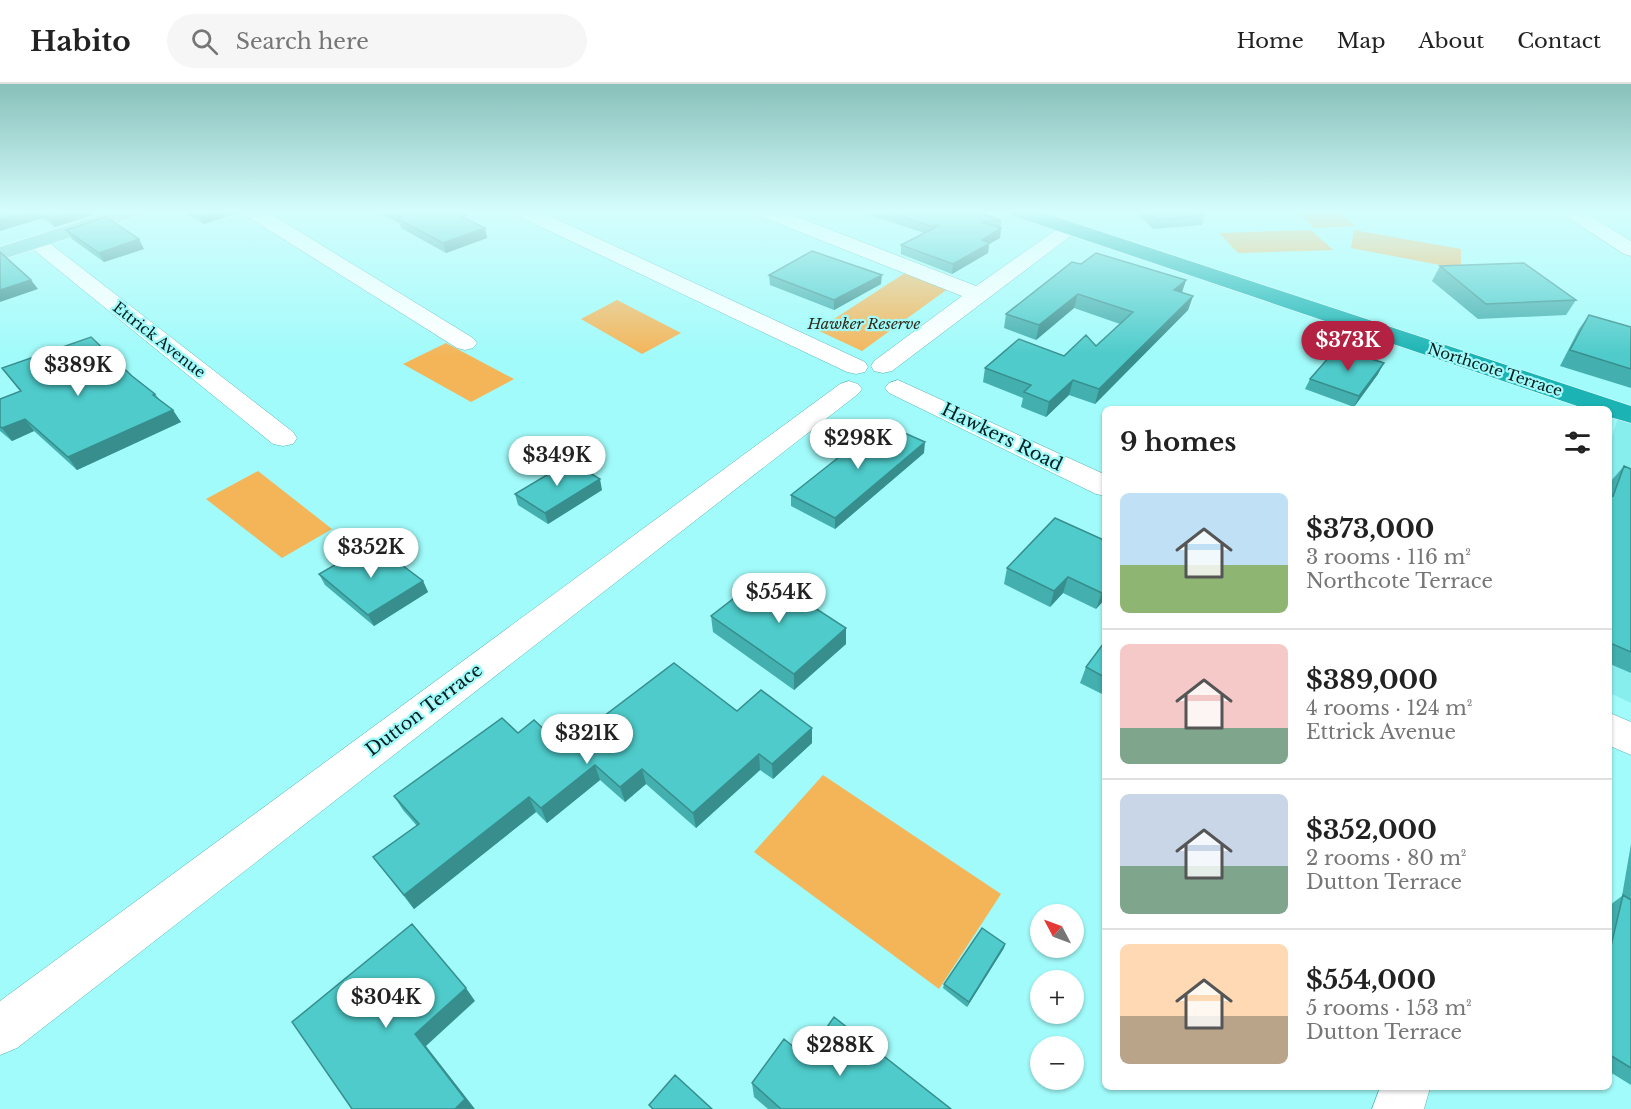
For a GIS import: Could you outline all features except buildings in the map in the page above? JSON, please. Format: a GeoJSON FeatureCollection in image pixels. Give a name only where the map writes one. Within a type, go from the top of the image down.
{"type":"FeatureCollection","features":[{"type":"Feature","properties":{"kind":"highway","name":"Northcote Terrace"},"geometry":{"type":"LineString","coordinates":[[1160,259],[1607,406]]}},
{"type":"Feature","properties":{"kind":"highway","name":"Northcote Terrace"},"geometry":{"type":"LineString","coordinates":[[1612,408],[1631,414]]}},
{"type":"Feature","properties":{"kind":"street","name":"Ettrick Avenue"},"geometry":{"type":"LineString","coordinates":[[57,259],[283,438]]}},
{"type":"Feature","properties":{"kind":"street"},"geometry":{"type":"LineString","coordinates":[[329,259],[465,344]]}},
{"type":"Feature","properties":{"kind":"street"},"geometry":{"type":"LineString","coordinates":[[618,259],[853,378],[865,365],[891,377],[979,295],[1029,259]]}},
{"type":"Feature","properties":{"kind":"street"},"geometry":{"type":"LineString","coordinates":[[886,259],[979,295]]}},
{"type":"Feature","properties":{"kind":"street","name":"Hawkers Road"},"geometry":{"type":"LineString","coordinates":[[891,377],[1102,485]]}},
{"type":"Feature","properties":{"kind":"street","name":"Dutton Terrace"},"geometry":{"type":"LineString","coordinates":[[0,1031],[853,378]]}},
{"type":"Feature","properties":{"kind":"street"},"geometry":{"type":"LineString","coordinates":[[1612,730],[1631,739]]}},
{"type":"Feature","properties":{"kind":"street"},"geometry":{"type":"LineString","coordinates":[[1398,1109],[1404,1090]]}},
{"type":"Feature","properties":{"kind":"shaded area"},"geometry":{"type":"Polygon","coordinates":[[[1620,411],[1631,414],[1631,703],[1612,694],[1612,437],[1620,411]]]}},
{"type":"Feature","properties":{"kind":"green space"},"geometry":{"type":"Polygon","coordinates":[[[1408,259],[1461,259],[1461,269],[1408,259]]]}},
{"type":"Feature","properties":{"kind":"green space","name":"Hawker Reserve"},"geometry":{"type":"Polygon","coordinates":[[[908,271],[949,288],[862,351],[817,330],[908,271]]]}},
{"type":"Feature","properties":{"kind":"green space"},"geometry":{"type":"Polygon","coordinates":[[[617,300],[681,333],[642,354],[581,319],[617,300]]]}},
{"type":"Feature","properties":{"kind":"green space"},"geometry":{"type":"Polygon","coordinates":[[[446,343],[514,379],[471,402],[403,364],[446,343]]]}},
{"type":"Feature","properties":{"kind":"green space"},"geometry":{"type":"Polygon","coordinates":[[[258,471],[332,529],[282,558],[206,499],[258,471]]]}},
{"type":"Feature","properties":{"kind":"green space"},"geometry":{"type":"Polygon","coordinates":[[[823,775],[1001,894],[939,989],[754,852],[823,775]]]}}]}
